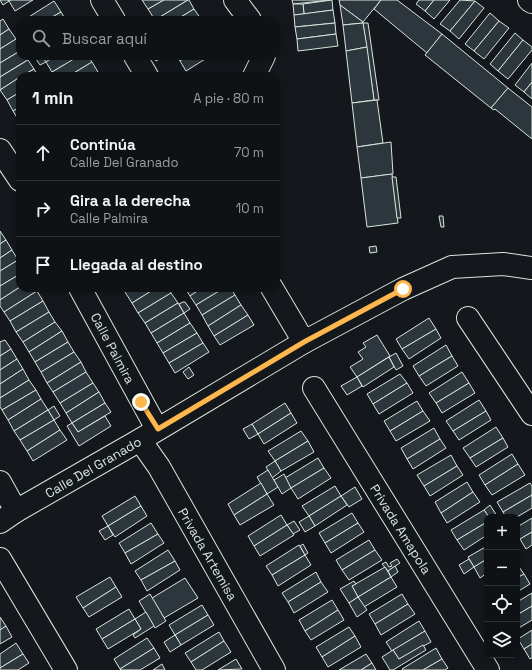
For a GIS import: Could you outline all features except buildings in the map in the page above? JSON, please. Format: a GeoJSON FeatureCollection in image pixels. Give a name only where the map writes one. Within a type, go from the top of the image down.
{"type":"FeatureCollection","features":[{"type":"Feature","properties":{"kind":"street"},"geometry":{"type":"LineString","coordinates":[[102,0],[112,16]]}},
{"type":"Feature","properties":{"kind":"street"},"geometry":{"type":"LineString","coordinates":[[235,0],[247,16]]}},
{"type":"Feature","properties":{"kind":"street"},"geometry":{"type":"LineString","coordinates":[[137,60],[145,72]]}},
{"type":"Feature","properties":{"kind":"street"},"geometry":{"type":"LineString","coordinates":[[256,72],[262,60]]}},
{"type":"Feature","properties":{"kind":"street"},"geometry":{"type":"LineString","coordinates":[[0,150],[16,174]]}},
{"type":"Feature","properties":{"kind":"street","name":"Calle Del Granado"},"geometry":{"type":"LineString","coordinates":[[8,517],[304,342],[403,289],[452,267],[503,264],[532,268]]}},
{"type":"Feature","properties":{"kind":"street","name":"Calle Palmira"},"geometry":{"type":"LineString","coordinates":[[82,292],[149,434]]}},
{"type":"Feature","properties":{"kind":"street"},"geometry":{"type":"LineString","coordinates":[[274,292],[304,342]]}},
{"type":"Feature","properties":{"kind":"street"},"geometry":{"type":"LineString","coordinates":[[468,318],[532,414]]}},
{"type":"Feature","properties":{"kind":"street","name":"Privada Amapola"},"geometry":{"type":"LineString","coordinates":[[314,388],[488,670]]}},
{"type":"Feature","properties":{"kind":"street","name":"Privada Artemisa"},"geometry":{"type":"LineString","coordinates":[[149,434],[159,467],[274,670]]}},
{"type":"Feature","properties":{"kind":"street"},"geometry":{"type":"LineString","coordinates":[[0,482],[8,517]]}},
{"type":"Feature","properties":{"kind":"street"},"geometry":{"type":"LineString","coordinates":[[0,559],[66,670]]}},
{"type":"Feature","properties":{"kind":"route"},"geometry":{"type":"LineString","coordinates":[[141,402],[158,429],[304,342],[403,289]]}}]}
